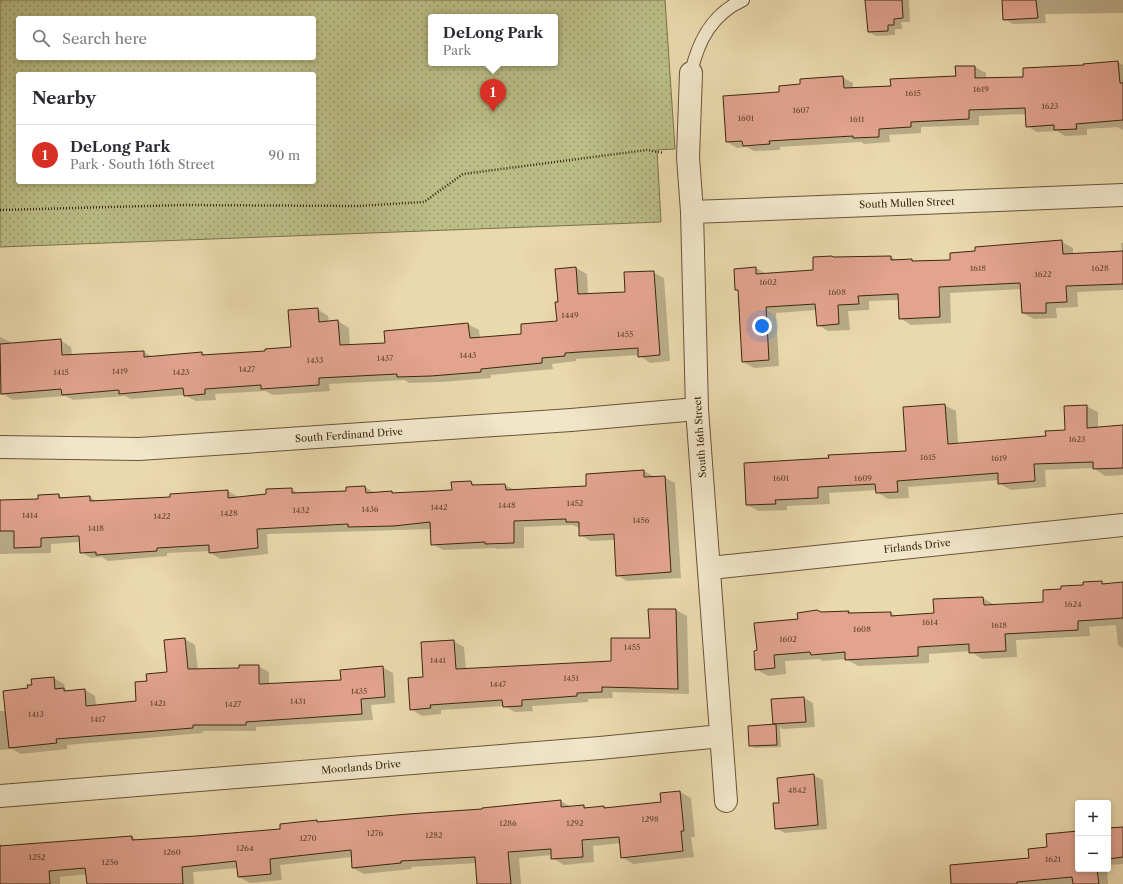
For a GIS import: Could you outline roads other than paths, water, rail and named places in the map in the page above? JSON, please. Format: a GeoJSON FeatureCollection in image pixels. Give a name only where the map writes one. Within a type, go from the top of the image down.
{"type":"FeatureCollection","features":[{"type":"Feature","properties":{"kind":"street","name":"South 16th Street"},"geometry":{"type":"LineString","coordinates":[[692,73],[688,157],[692,212],[697,409],[710,568],[726,800]]}},
{"type":"Feature","properties":{"kind":"street","name":"South Mullen Street"},"geometry":{"type":"LineString","coordinates":[[692,212],[1123,195]]}},
{"type":"Feature","properties":{"kind":"street","name":"South Ferdinand Drive"},"geometry":{"type":"LineString","coordinates":[[0,447],[139,449],[571,420],[697,409]]}},
{"type":"Feature","properties":{"kind":"street","name":"Firlands Drive"},"geometry":{"type":"LineString","coordinates":[[710,568],[1123,525]]}},
{"type":"Feature","properties":{"kind":"street","name":"Moorlands Drive"},"geometry":{"type":"LineString","coordinates":[[0,796],[600,748],[721,736]]}},
{"type":"Feature","properties":{"kind":"lane"},"geometry":{"type":"LineString","coordinates":[[692,73],[701,39],[719,16],[743,0]]}},
{"type":"Feature","properties":{"kind":"place","name":"DeLong Park"},"geometry":{"type":"Point","coordinates":[493,112]}}]}
